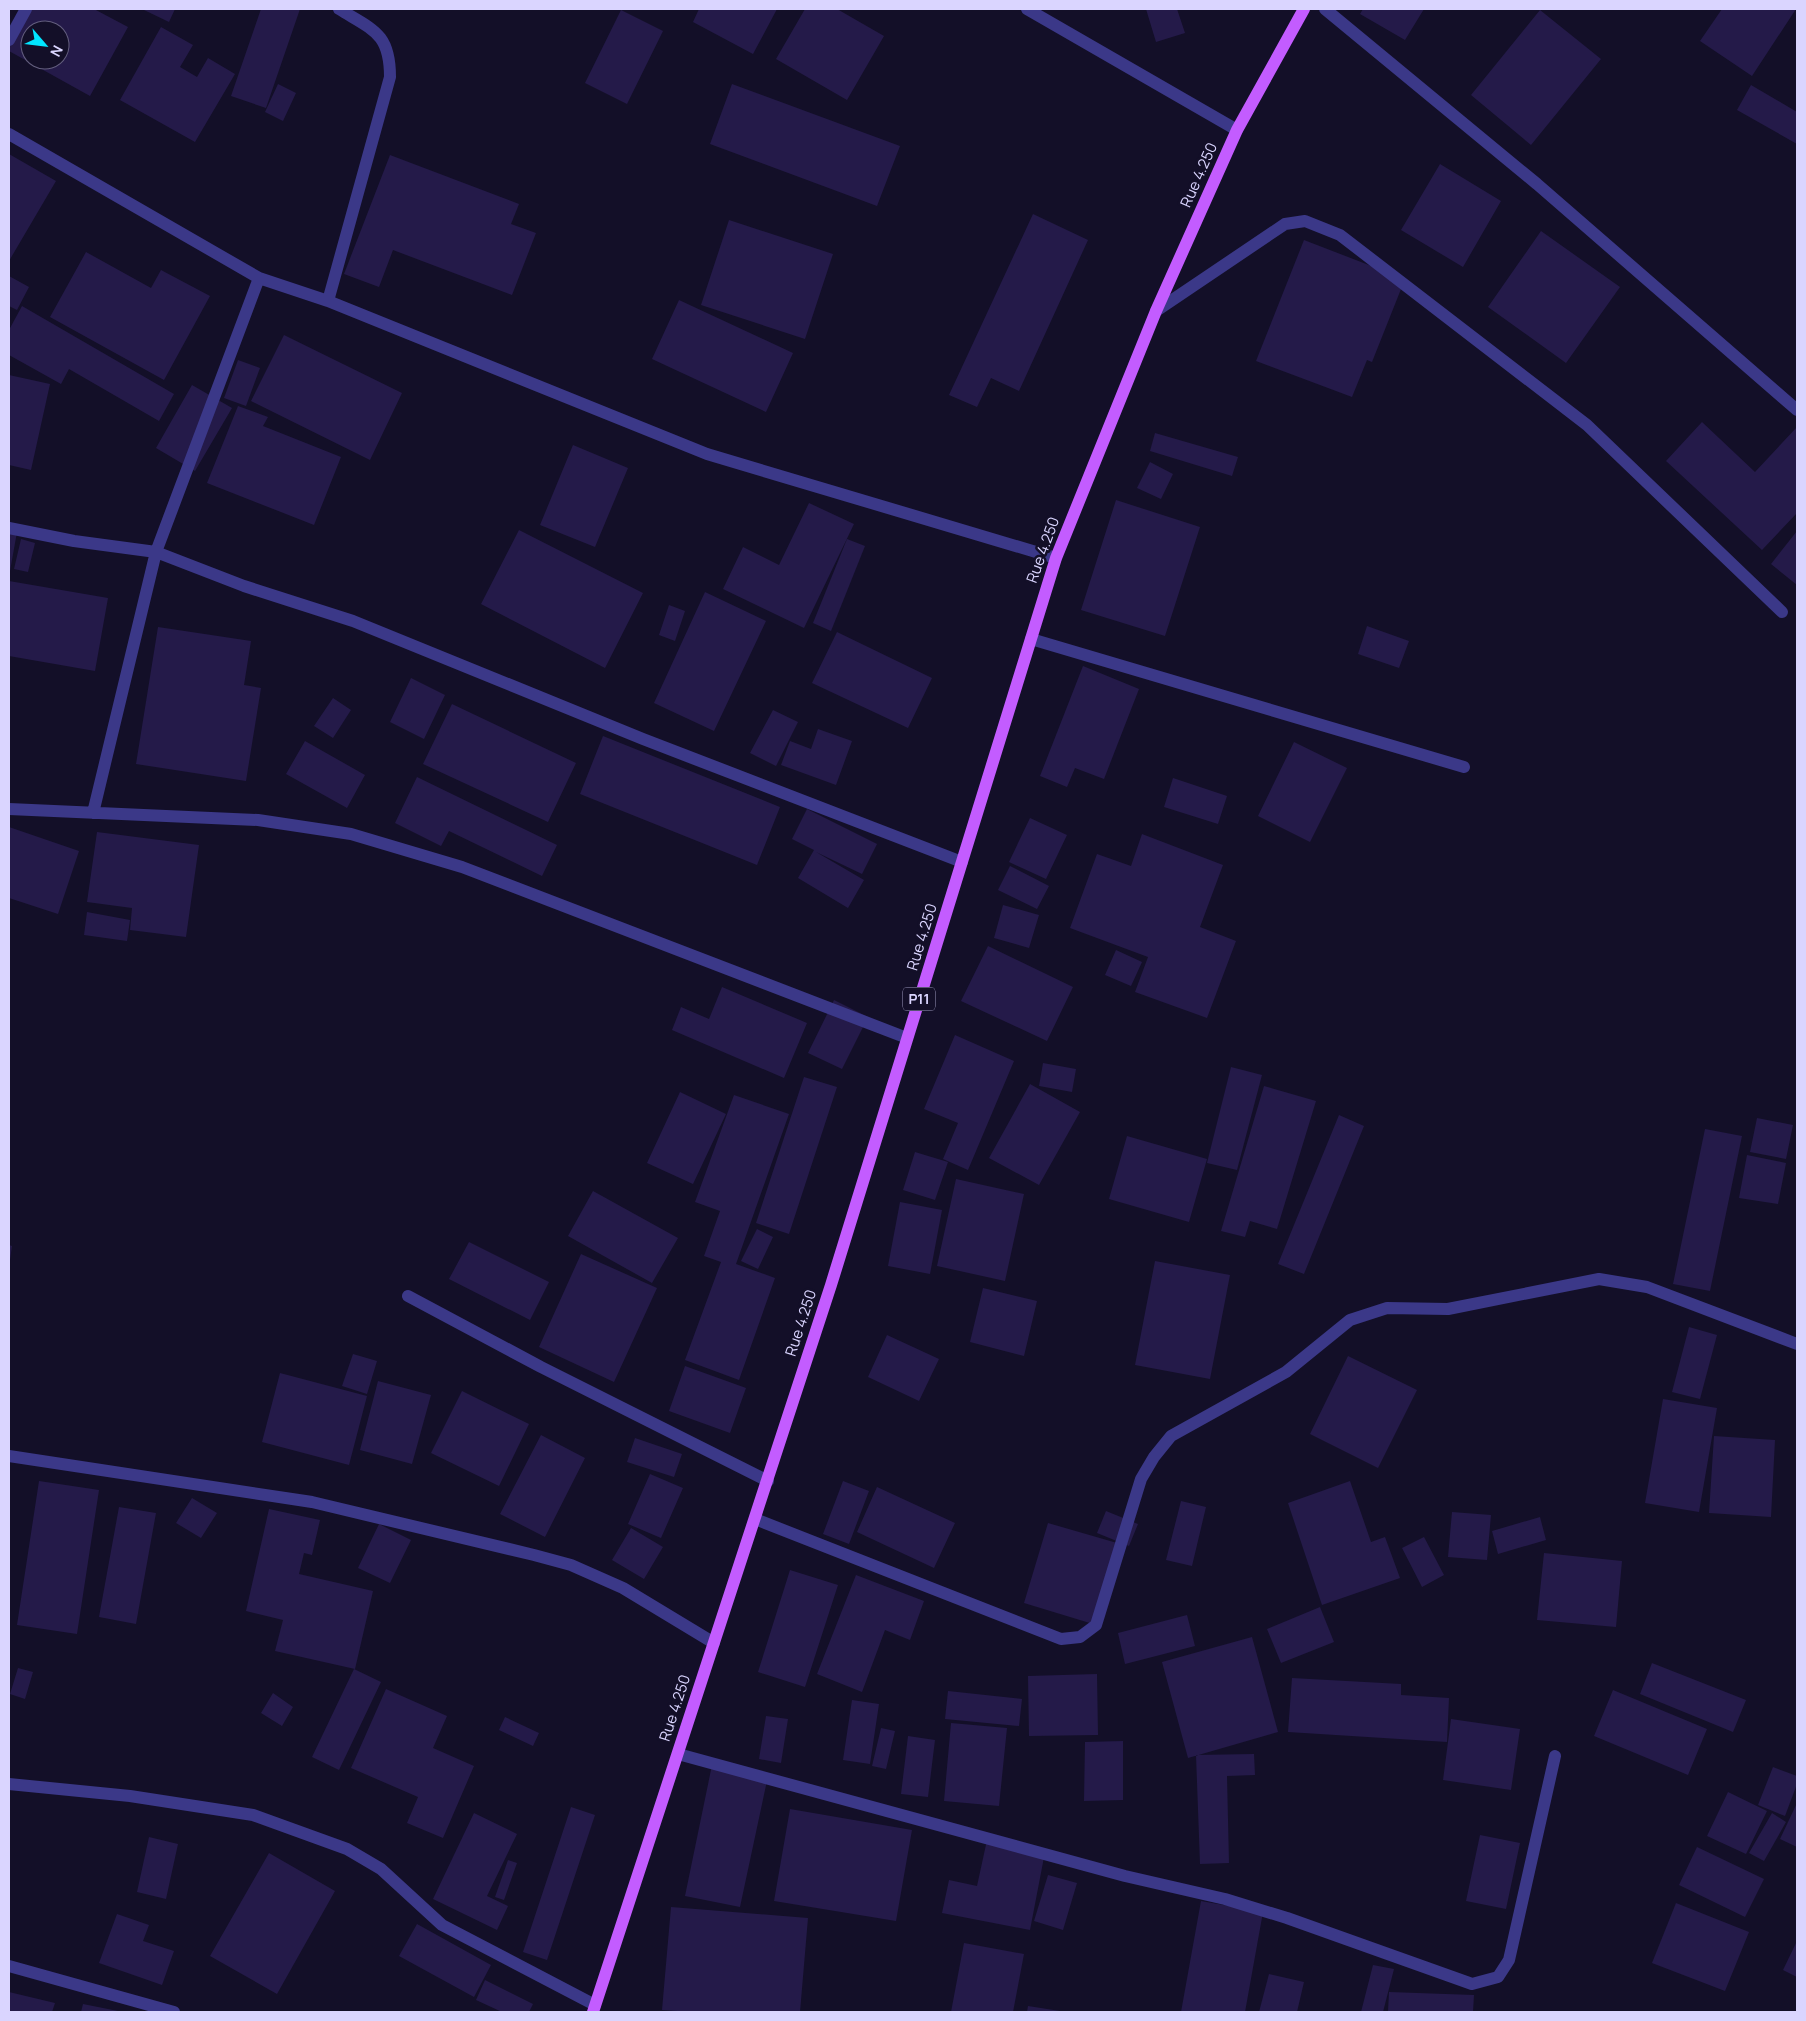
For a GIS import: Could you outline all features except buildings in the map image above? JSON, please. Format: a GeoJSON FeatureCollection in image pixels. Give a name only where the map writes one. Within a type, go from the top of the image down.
{"type":"FeatureCollection","features":[{"type":"Feature","properties":{"kind":"main road","name":"Rue 4.250"},"geometry":{"type":"LineString","coordinates":[[594,2009],[768,1480],[1056,558],[1156,311],[1237,130],[1304,9]]}},
{"type":"Feature","properties":{"kind":"street"},"geometry":{"type":"LineString","coordinates":[[9,40],[26,9]]}},
{"type":"Feature","properties":{"kind":"street"},"geometry":{"type":"LineString","coordinates":[[328,301],[390,77],[390,55],[378,33],[339,9]]}},
{"type":"Feature","properties":{"kind":"street"},"geometry":{"type":"LineString","coordinates":[[1026,9],[1237,130]]}},
{"type":"Feature","properties":{"kind":"street"},"geometry":{"type":"LineString","coordinates":[[1325,9],[1537,184],[1797,410]]}},
{"type":"Feature","properties":{"kind":"street"},"geometry":{"type":"LineString","coordinates":[[9,134],[259,278],[328,301],[708,454],[1056,558]]}},
{"type":"Feature","properties":{"kind":"street"},"geometry":{"type":"LineString","coordinates":[[1156,311],[1285,224],[1305,221],[1340,235],[1587,425],[1782,612]]}},
{"type":"Feature","properties":{"kind":"street"},"geometry":{"type":"LineString","coordinates":[[93,813],[156,552],[259,278]]}},
{"type":"Feature","properties":{"kind":"street"},"geometry":{"type":"LineString","coordinates":[[9,528],[74,541],[156,552],[244,586],[353,621],[643,739],[962,862]]}},
{"type":"Feature","properties":{"kind":"street"},"geometry":{"type":"LineString","coordinates":[[1031,639],[1464,768]]}},
{"type":"Feature","properties":{"kind":"street"},"geometry":{"type":"LineString","coordinates":[[9,809],[258,820],[351,834],[462,868],[907,1038]]}},
{"type":"Feature","properties":{"kind":"street"},"geometry":{"type":"LineString","coordinates":[[755,1519],[1061,1639],[1080,1638],[1096,1625],[1141,1479],[1154,1457],[1171,1436],[1286,1372],[1350,1320],[1386,1308],[1448,1309],[1599,1279],[1647,1287],[1797,1344]]}},
{"type":"Feature","properties":{"kind":"street"},"geometry":{"type":"LineString","coordinates":[[408,1296],[540,1367],[768,1480]]}},
{"type":"Feature","properties":{"kind":"street"},"geometry":{"type":"LineString","coordinates":[[9,1456],[312,1502],[534,1555],[571,1565],[622,1588],[714,1643]]}},
{"type":"Feature","properties":{"kind":"street"},"geometry":{"type":"LineString","coordinates":[[678,1754],[1125,1876],[1225,1899],[1287,1918],[1472,1984],[1498,1977],[1509,1960],[1555,1756]]}},
{"type":"Feature","properties":{"kind":"street"},"geometry":{"type":"LineString","coordinates":[[9,1784],[130,1796],[253,1815],[347,1849],[381,1869],[442,1925],[594,2009]]}},
{"type":"Feature","properties":{"kind":"street"},"geometry":{"type":"LineString","coordinates":[[9,1966],[174,2012]]}}]}
